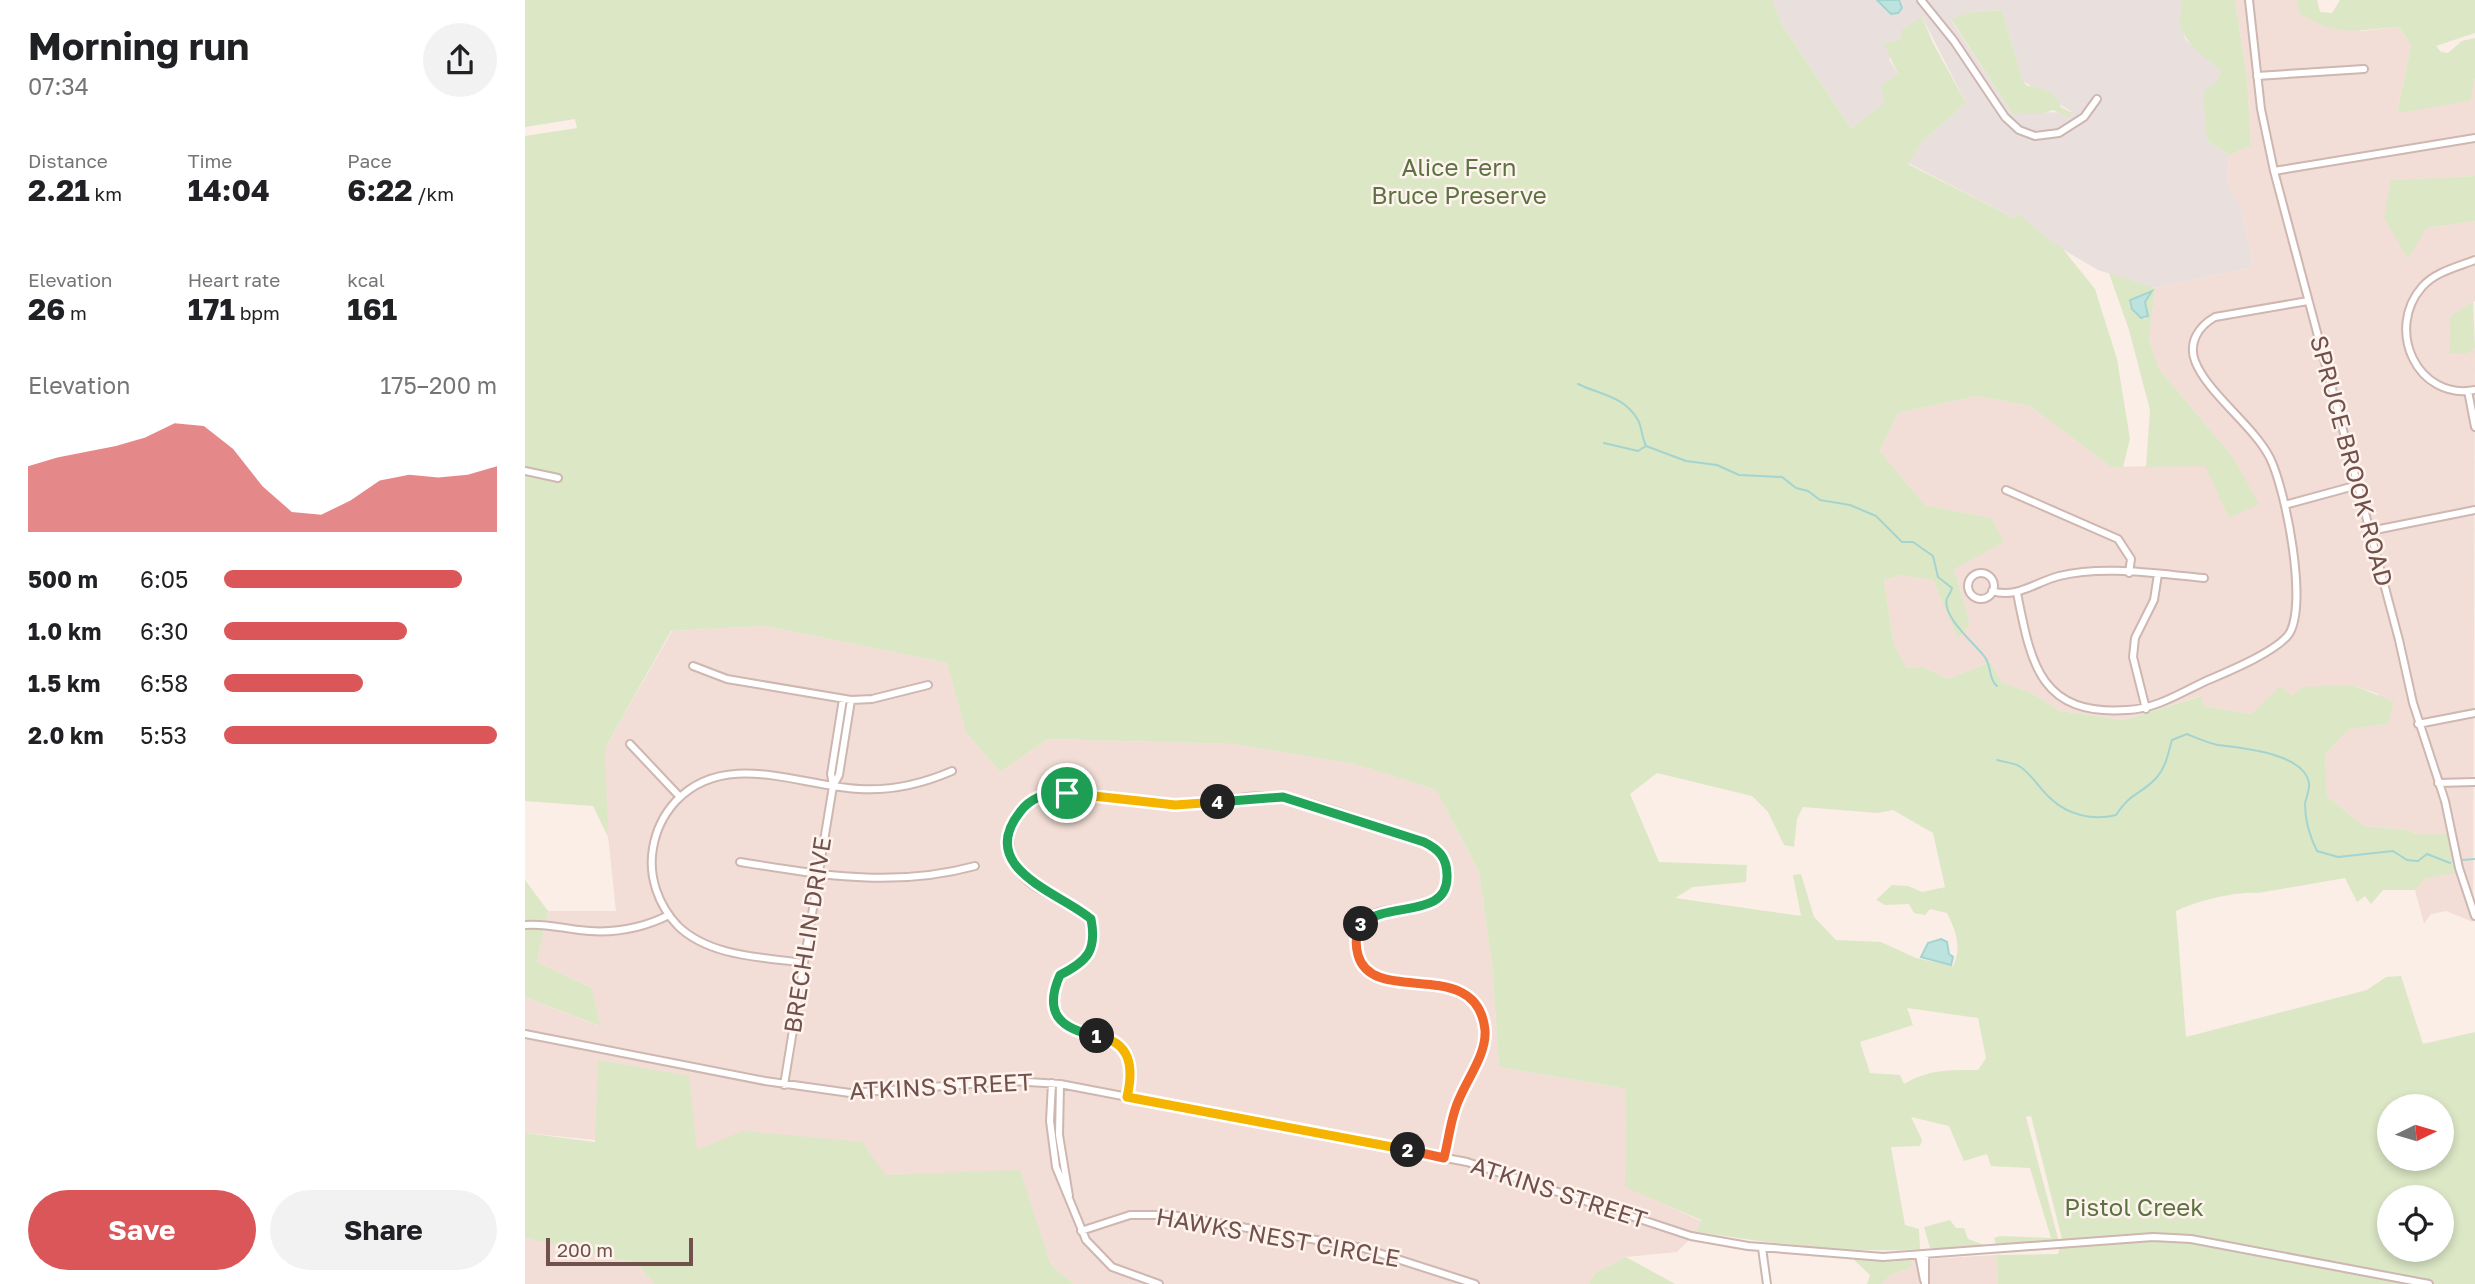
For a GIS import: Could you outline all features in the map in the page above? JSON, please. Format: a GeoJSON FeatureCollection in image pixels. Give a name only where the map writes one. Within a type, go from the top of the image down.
{"type":"FeatureCollection","features":[{"type":"Feature","properties":{"kind":"street"},"geometry":{"type":"LineString","coordinates":[[1920,0],[1954,41],[2005,117],[2019,130],[2035,136],[2059,133],[2084,117],[2098,99]]}},
{"type":"Feature","properties":{"kind":"street","name":"SPRUCE BROOK ROAD"},"geometry":{"type":"LineString","coordinates":[[2249,0],[2257,76],[2274,171],[2370,531],[2418,724],[2449,816],[2459,868],[2475,916]]}},
{"type":"Feature","properties":{"kind":"street"},"geometry":{"type":"LineString","coordinates":[[2257,76],[2364,69]]}},
{"type":"Feature","properties":{"kind":"street"},"geometry":{"type":"LineString","coordinates":[[2274,171],[2475,138]]}},
{"type":"Feature","properties":{"kind":"street"},"geometry":{"type":"LineString","coordinates":[[2475,260],[2440,273],[2423,285],[2411,301],[2406,320],[2406,341],[2420,373],[2449,391],[2471,390],[2475,427]]}},
{"type":"Feature","properties":{"kind":"street"},"geometry":{"type":"LineString","coordinates":[[2017,593],[2028,649],[2047,685],[2073,705],[2099,712],[2146,709],[2224,673],[2275,646],[2288,635],[2298,607],[2285,505],[2269,457],[2200,368],[2195,360],[2194,341],[2201,324],[2214,317],[2308,301]]}},
{"type":"Feature","properties":{"kind":"street"},"geometry":{"type":"LineString","coordinates":[[525,471],[558,478]]}},
{"type":"Feature","properties":{"kind":"street"},"geometry":{"type":"LineString","coordinates":[[2285,505],[2358,485]]}},
{"type":"Feature","properties":{"kind":"street"},"geometry":{"type":"LineString","coordinates":[[2005,490],[2119,540],[2131,559],[2129,573]]}},
{"type":"Feature","properties":{"kind":"street"},"geometry":{"type":"LineString","coordinates":[[2370,531],[2475,510]]}},
{"type":"Feature","properties":{"kind":"street"},"geometry":{"type":"LineString","coordinates":[[1992,591],[1993,583],[1985,573],[1977,573],[1970,578],[1969,590],[1974,597],[1986,597],[1992,591],[2017,593],[2059,576],[2099,572],[2204,578]]}},
{"type":"Feature","properties":{"kind":"street"},"geometry":{"type":"LineString","coordinates":[[2146,709],[2136,679],[2134,647],[2135,638],[2154,600],[2158,574]]}},
{"type":"Feature","properties":{"kind":"street"},"geometry":{"type":"LineString","coordinates":[[693,666],[727,680],[851,700],[872,699],[928,684]]}},
{"type":"Feature","properties":{"kind":"street","name":"BRECHLIN DRIVE"},"geometry":{"type":"LineString","coordinates":[[784,1084],[833,786],[831,774],[843,699]]}},
{"type":"Feature","properties":{"kind":"street","name":"BRECHLIN DRIVE"},"geometry":{"type":"LineString","coordinates":[[833,786],[839,775],[851,700]]}},
{"type":"Feature","properties":{"kind":"street"},"geometry":{"type":"LineString","coordinates":[[2418,724],[2475,713]]}},
{"type":"Feature","properties":{"kind":"street"},"geometry":{"type":"LineString","coordinates":[[629,744],[680,797]]}},
{"type":"Feature","properties":{"kind":"street"},"geometry":{"type":"LineString","coordinates":[[804,963],[710,946],[683,930],[669,915],[655,887],[652,856],[659,827],[680,797],[705,780],[733,773],[833,786],[889,789],[921,783],[952,771]]}},
{"type":"Feature","properties":{"kind":"street"},"geometry":{"type":"LineString","coordinates":[[2438,783],[2475,782]]}},
{"type":"Feature","properties":{"kind":"street"},"geometry":{"type":"LineString","coordinates":[[1127,1097],[1132,1068],[1125,1049],[1108,1038],[1066,1026],[1055,1013],[1052,999],[1060,975],[1083,962],[1090,950],[1094,937],[1091,919],[1076,906],[1023,876],[1013,860],[1009,843],[1015,818],[1030,801],[1052,793],[1175,805],[1283,797],[1424,842],[1440,850],[1447,868],[1448,883],[1439,898],[1420,908],[1372,915],[1360,926],[1356,942],[1366,971],[1381,978],[1461,991],[1473,1000],[1480,1014],[1485,1031],[1482,1049],[1455,1111],[1444,1158]]}},
{"type":"Feature","properties":{"kind":"street"},"geometry":{"type":"LineString","coordinates":[[740,862],[818,875],[897,880],[928,877],[975,866]]}},
{"type":"Feature","properties":{"kind":"street"},"geometry":{"type":"LineString","coordinates":[[525,925],[585,931],[620,930],[641,927],[669,915]]}},
{"type":"Feature","properties":{"kind":"street","name":"ATKINS STREET"},"geometry":{"type":"LineString","coordinates":[[525,1034],[784,1084],[872,1094],[1013,1081],[1060,1084],[1444,1158],[1520,1178],[1691,1236],[1762,1248],[1883,1257],[2154,1237],[2191,1239],[2430,1284]]}},
{"type":"Feature","properties":{"kind":"street"},"geometry":{"type":"LineString","coordinates":[[1052,1083],[1053,1152],[1059,1180],[1081,1231],[1091,1248],[1112,1267],[1159,1284]]}},
{"type":"Feature","properties":{"kind":"street"},"geometry":{"type":"LineString","coordinates":[[1060,1084],[1059,1135],[1069,1198]]}},
{"type":"Feature","properties":{"kind":"street","name":"HAWKS NEST CIRCLE"},"geometry":{"type":"LineString","coordinates":[[1081,1231],[1130,1214],[1172,1214],[1379,1252],[1475,1284]]}},
{"type":"Feature","properties":{"kind":"street"},"geometry":{"type":"LineString","coordinates":[[1762,1248],[1767,1284]]}},
{"type":"Feature","properties":{"kind":"street"},"geometry":{"type":"LineString","coordinates":[[1922,1255],[1924,1282]]}},
{"type":"Feature","properties":{"kind":"shaded area"},"geometry":{"type":"Polygon","coordinates":[[[1772,0],[2181,0],[2183,5],[2180,20],[2185,39],[2221,71],[2207,140],[2229,155],[2227,183],[2240,206],[2254,267],[2155,288],[2098,270],[2050,242],[2019,214],[2014,218],[1908,163],[1922,142],[1966,103],[1922,17],[1901,39],[1889,59],[1898,74],[1886,103],[1851,128],[1783,26],[1772,0]],[[2002,10],[1971,12],[1951,20],[2012,113],[2072,112],[2023,81],[2002,10]]]}},
{"type":"Feature","properties":{"kind":"shaded area"},"geometry":{"type":"Polygon","coordinates":[[[2235,0],[2297,0],[2299,13],[2362,31],[2399,27],[2411,45],[2397,112],[2469,101],[2475,78],[2475,176],[2391,180],[2426,228],[2475,221],[2475,301],[2450,317],[2449,352],[2468,354],[2475,348],[2473,922],[2446,911],[2431,914],[2424,924],[2415,890],[2426,878],[2438,875],[2447,834],[2415,834],[2408,830],[2364,826],[2327,796],[2325,755],[2349,729],[2388,724],[2378,694],[2353,685],[2292,696],[2251,714],[2204,706],[2200,696],[2124,720],[2060,711],[2032,693],[2002,682],[1990,662],[1948,679],[1924,667],[1907,668],[1894,645],[1884,580],[1901,575],[1933,580],[1958,637],[1970,624],[1954,569],[1991,518],[1925,505],[1880,451],[1898,413],[1977,396],[2030,406],[2111,467],[2206,465],[2258,504],[2233,457],[2159,369],[2149,339],[2155,288],[2254,267],[2240,207],[2227,183],[2229,155],[2251,146],[2247,78],[2235,0]]]}},
{"type":"Feature","properties":{"kind":"shaded area"},"geometry":{"type":"Polygon","coordinates":[[[765,626],[947,663],[966,733],[1000,772],[1048,739],[1233,744],[1355,764],[1436,790],[1479,872],[1492,965],[1499,1067],[1626,1089],[1625,1186],[1701,1221],[1697,1232],[1677,1252],[1626,1257],[1595,1273],[1589,1284],[1074,1284],[1051,1265],[1020,1171],[885,1175],[697,1150],[525,1133],[525,997],[599,1026],[592,988],[537,962],[548,911],[616,911],[607,827],[605,748],[672,631],[765,626]]]}},
{"type":"Feature","properties":{"kind":"shaded area"},"geometry":{"type":"Polygon","coordinates":[[[525,1238],[638,1264],[654,1284],[525,1284],[525,1238]]]}},
{"type":"Feature","properties":{"kind":"shaded area"},"geometry":{"type":"Polygon","coordinates":[[[1996,1255],[1998,1284],[1881,1284],[1892,1274],[1911,1268],[1911,1260],[1996,1255]]]}},
{"type":"Feature","properties":{"kind":"green space"},"geometry":{"type":"Polygon","coordinates":[[[525,0],[1772,0],[1783,26],[1851,128],[1885,103],[1881,86],[1898,74],[1884,44],[1901,39],[1902,29],[1922,17],[1966,103],[1922,142],[1908,164],[2014,218],[2018,213],[2062,248],[2095,289],[2117,359],[2130,439],[2123,467],[2111,467],[2030,406],[1977,396],[1898,413],[1880,451],[1925,505],[1991,518],[2004,542],[1954,569],[1970,624],[1958,638],[1933,580],[1901,575],[1884,580],[1894,645],[1907,668],[1924,667],[1948,679],[1990,662],[2002,682],[2032,693],[2060,711],[2124,720],[2201,696],[2204,706],[2251,714],[2281,686],[2292,696],[2302,687],[2353,685],[2394,702],[2388,724],[2349,729],[2325,755],[2327,796],[2364,826],[2408,830],[2415,834],[2447,834],[2455,873],[2426,878],[2415,890],[2383,890],[2371,904],[2365,896],[2357,902],[2345,878],[2258,893],[2228,895],[2176,911],[2186,1037],[2367,990],[2386,977],[2401,976],[2423,1044],[2475,1032],[2475,1284],[1998,1284],[1996,1255],[2058,1254],[2062,1239],[2031,1116],[2026,1117],[2059,1242],[1996,1244],[1994,1238],[2000,1236],[2051,1238],[2030,1168],[1991,1166],[1987,1154],[1964,1161],[1949,1126],[1911,1117],[1922,1140],[1920,1146],[1891,1147],[1905,1225],[1919,1229],[1920,1249],[1836,1249],[1697,1232],[1701,1220],[1625,1187],[1626,1089],[1499,1067],[1492,965],[1479,872],[1436,790],[1355,764],[1233,744],[1048,739],[1000,772],[966,733],[947,663],[765,626],[671,631],[605,748],[608,837],[593,806],[525,801],[525,136],[577,128],[575,119],[525,127],[525,0]],[[1657,773],[1630,794],[1659,862],[1747,865],[1746,882],[1693,887],[1675,898],[1801,916],[1793,875],[1801,874],[1814,917],[1836,940],[1881,942],[1916,958],[1953,966],[1957,940],[1947,913],[1930,909],[1925,915],[1914,913],[1909,904],[1885,905],[1876,900],[1892,885],[1908,886],[1922,892],[1945,887],[1933,833],[1893,810],[1878,813],[1803,807],[1797,819],[1794,847],[1784,845],[1768,812],[1752,796],[1657,773]],[[1907,1008],[1913,1025],[1860,1042],[1870,1073],[1900,1075],[1904,1084],[1931,1073],[1978,1070],[1986,1058],[1978,1018],[1907,1008]]]}},
{"type":"Feature","properties":{"kind":"green space"},"geometry":{"type":"Polygon","coordinates":[[[2181,0],[2235,0],[2247,78],[2251,146],[2229,155],[2207,140],[2203,92],[2217,81],[2221,71],[2196,50],[2182,31],[2181,0]]]}},
{"type":"Feature","properties":{"kind":"green space"},"geometry":{"type":"Polygon","coordinates":[[[2297,0],[2317,0],[2320,12],[2332,13],[2340,0],[2475,0],[2475,33],[2436,46],[2441,52],[2448,53],[2462,41],[2475,38],[2475,78],[2470,101],[2397,113],[2411,45],[2399,27],[2336,29],[2299,13],[2297,0]]]}},
{"type":"Feature","properties":{"kind":"green space"},"geometry":{"type":"Polygon","coordinates":[[[2002,10],[2023,81],[2027,86],[2052,94],[2061,107],[2072,113],[2067,117],[2053,110],[2042,114],[2012,113],[1951,19],[1971,12],[2002,10]]]}},
{"type":"Feature","properties":{"kind":"green space"},"geometry":{"type":"Polygon","coordinates":[[[2475,176],[2475,221],[2426,228],[2408,259],[2384,217],[2391,180],[2475,176]]]}},
{"type":"Feature","properties":{"kind":"green space"},"geometry":{"type":"Polygon","coordinates":[[[2109,273],[2155,288],[2149,339],[2159,369],[2233,457],[2259,504],[2229,518],[2205,466],[2146,467],[2150,410],[2129,330],[2109,273]],[[2150,292],[2130,302],[2132,309],[2144,319],[2147,318],[2145,302],[2150,292]]]}},
{"type":"Feature","properties":{"kind":"green space"},"geometry":{"type":"Polygon","coordinates":[[[2473,301],[2475,348],[2468,354],[2449,353],[2450,317],[2473,301]]]}},
{"type":"Feature","properties":{"kind":"green space"},"geometry":{"type":"Polygon","coordinates":[[[525,880],[548,911],[537,962],[592,988],[600,1026],[525,997],[525,880]]]}},
{"type":"Feature","properties":{"kind":"green space"},"geometry":{"type":"Polygon","coordinates":[[[598,1060],[689,1076],[697,1150],[743,1131],[862,1142],[885,1175],[1020,1170],[1051,1265],[1074,1284],[654,1284],[638,1264],[525,1238],[525,1133],[595,1142],[598,1060]]]}},
{"type":"Feature","properties":{"kind":"green space"},"geometry":{"type":"Polygon","coordinates":[[[1950,1220],[1956,1228],[1964,1228],[1968,1239],[1984,1245],[1978,1248],[1930,1248],[1924,1227],[1950,1220]]]}},
{"type":"Feature","properties":{"kind":"green space"},"geometry":{"type":"Polygon","coordinates":[[[1626,1257],[1675,1284],[1589,1284],[1595,1273],[1626,1257]]]}},
{"type":"Feature","properties":{"kind":"green space"},"geometry":{"type":"Polygon","coordinates":[[[1854,1260],[1911,1260],[1911,1268],[1892,1274],[1881,1284],[1867,1284],[1870,1275],[1854,1260]]]}},
{"type":"Feature","properties":{"kind":"water"},"geometry":{"type":"Polygon","coordinates":[[[1877,0],[1899,0],[1902,8],[1898,13],[1891,14],[1877,0]]]}},
{"type":"Feature","properties":{"kind":"water"},"geometry":{"type":"Polygon","coordinates":[[[2152,291],[2145,302],[2148,316],[2141,318],[2132,309],[2130,300],[2152,291]]]}},
{"type":"Feature","properties":{"kind":"water"},"geometry":{"type":"Polygon","coordinates":[[[1941,939],[1947,942],[1949,954],[1953,957],[1951,965],[1921,957],[1928,943],[1941,939]]]}},
{"type":"Feature","properties":{"kind":"waterway"},"geometry":{"type":"LineString","coordinates":[[1578,384],[1626,406],[1638,420],[1646,446]]}},
{"type":"Feature","properties":{"kind":"waterway"},"geometry":{"type":"LineString","coordinates":[[1604,443],[1638,451],[1646,446],[1686,461],[1717,465],[1739,475],[1782,477],[1796,488],[1808,491],[1820,500],[1850,505],[1876,516],[1902,542],[1913,542],[1933,556],[1938,577],[1952,588],[1946,605],[1949,613],[1986,660],[1992,680],[1997,686]]}},
{"type":"Feature","properties":{"kind":"waterway"},"geometry":{"type":"LineString","coordinates":[[1997,760],[2023,769],[2050,798],[2065,809],[2089,817],[2107,817],[2116,815],[2126,802],[2152,783],[2163,769],[2172,740],[2187,734],[2214,744],[2270,754],[2296,765],[2305,773],[2309,783],[2306,816],[2317,851],[2338,857],[2393,851],[2407,860],[2418,861],[2427,854],[2450,863]]}},
{"type":"Feature","properties":{"kind":"waterway"},"geometry":{"type":"LineString","coordinates":[[2462,860],[2475,859]]}},
{"type":"Feature","properties":{"kind":"route"},"geometry":{"type":"LineString","coordinates":[[1067,793],[1175,805],[1283,797],[1424,842],[1440,850],[1447,868],[1448,883],[1439,898],[1420,908],[1372,915],[1360,926],[1356,942],[1366,971],[1381,978],[1444,986],[1461,991],[1473,1000],[1480,1014],[1485,1031],[1482,1049],[1462,1090],[1444,1158],[1127,1097],[1132,1068],[1125,1049],[1108,1038],[1066,1026],[1055,1013],[1052,999],[1060,975],[1083,962],[1090,950],[1094,937],[1091,919],[1076,906],[1023,876],[1010,851],[1012,825],[1025,806],[1044,794],[1067,793]]}},
{"type":"Feature","properties":{"kind":"park label","name":"Alice Fern Bruce Preserve"},"geometry":{"type":"Point","coordinates":[1459,182]}},
{"type":"Feature","properties":{"kind":"park label","name":"Pistol Creek"},"geometry":{"type":"Point","coordinates":[2134,1208]}}]}
